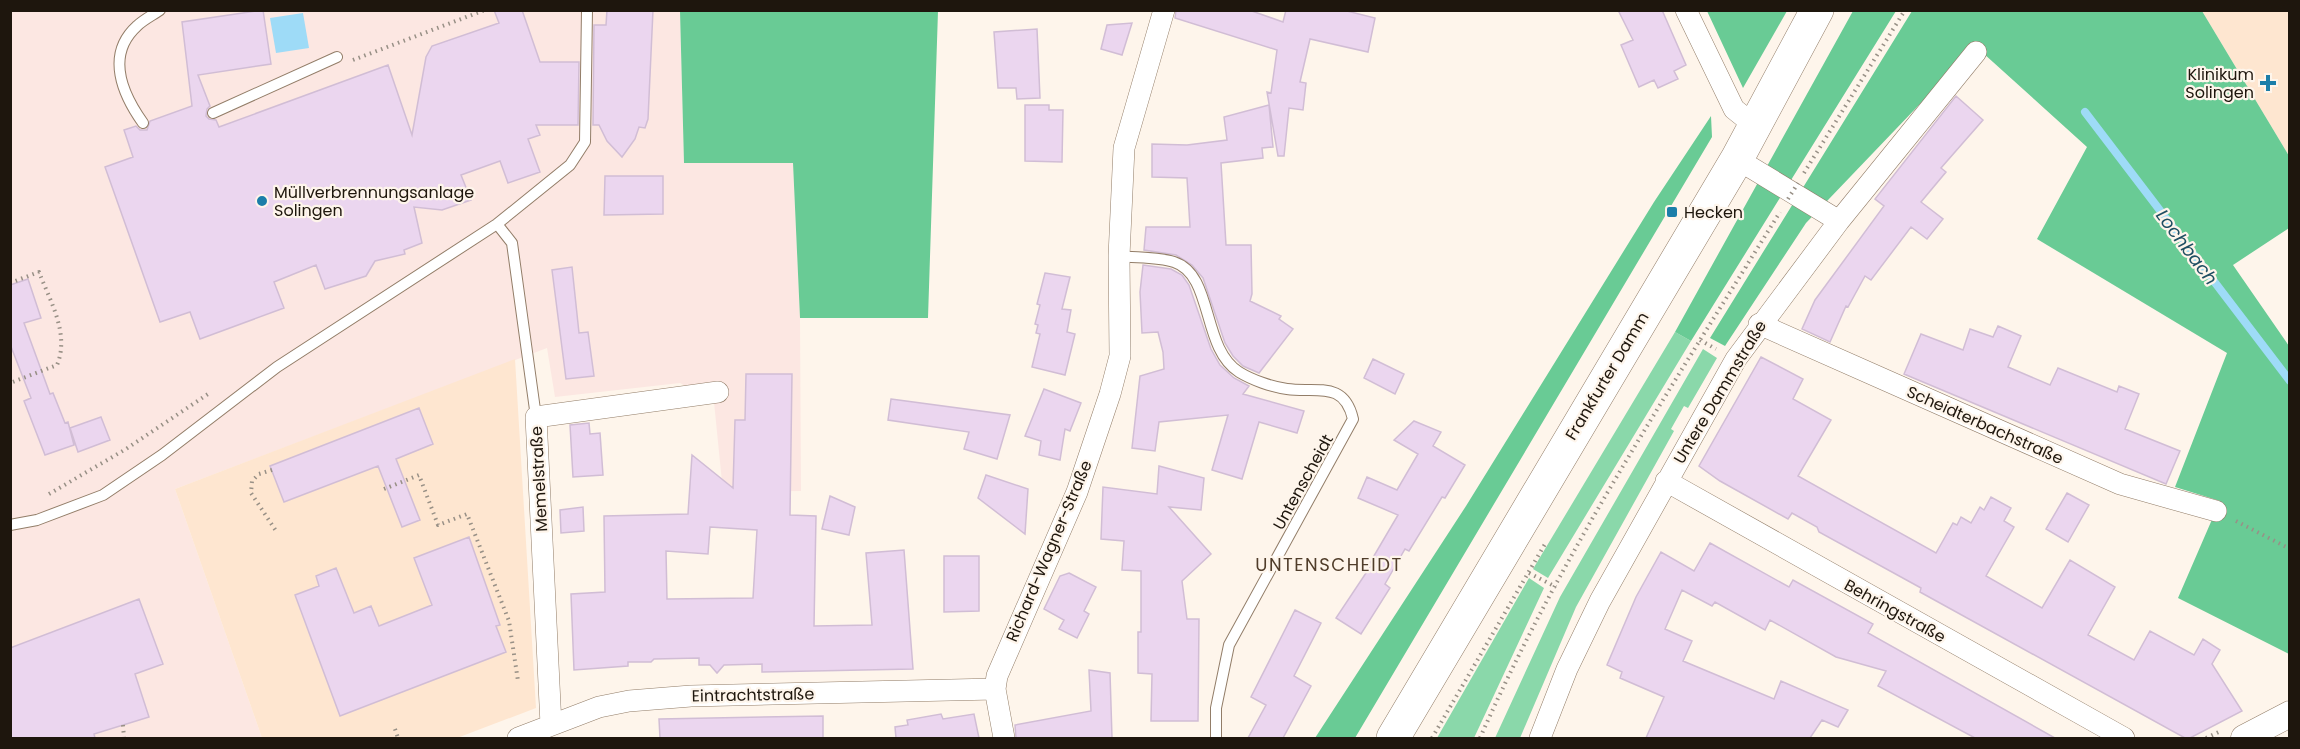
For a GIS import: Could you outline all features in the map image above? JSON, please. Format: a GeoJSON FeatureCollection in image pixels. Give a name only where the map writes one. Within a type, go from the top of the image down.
{"type":"FeatureCollection","features":[{"type":"Feature","properties":{"kind":"main road","name":"Frankfurter Damm"},"geometry":{"type":"LineString","coordinates":[[1393,738],[1737,159],[1817,10]]}},
{"type":"Feature","properties":{"kind":"street","name":"Richard-Wagner-Straße"},"geometry":{"type":"LineString","coordinates":[[1004,738],[995,689],[1000,667],[1077,492],[1110,394],[1120,356],[1119,256],[1124,148],[1164,10]]}},
{"type":"Feature","properties":{"kind":"street"},"geometry":{"type":"LineString","coordinates":[[1686,10],[1734,109],[1754,125]]}},
{"type":"Feature","properties":{"kind":"street","name":"Untere Dammstraße"},"geometry":{"type":"LineString","coordinates":[[1540,738],[1567,669],[1600,601],[1736,359],[1759,324],[1839,221],[1976,52]]}},
{"type":"Feature","properties":{"kind":"street"},"geometry":{"type":"LineString","coordinates":[[1737,159],[1839,221]]}},
{"type":"Feature","properties":{"kind":"street","name":"Scheidterbachstraße"},"geometry":{"type":"LineString","coordinates":[[1759,324],[2120,484],[2216,511]]}},
{"type":"Feature","properties":{"kind":"street","name":"Memelstraße"},"geometry":{"type":"LineString","coordinates":[[551,725],[536,417],[718,392]]}},
{"type":"Feature","properties":{"kind":"street","name":"Behringstraße"},"geometry":{"type":"LineString","coordinates":[[1666,481],[2124,738]]}},
{"type":"Feature","properties":{"kind":"street","name":"Eintrachtstraße"},"geometry":{"type":"LineString","coordinates":[[518,738],[599,707],[629,701],[692,696],[995,689]]}},
{"type":"Feature","properties":{"kind":"street"},"geometry":{"type":"LineString","coordinates":[[2244,738],[2289,714]]}},
{"type":"Feature","properties":{"kind":"lane"},"geometry":{"type":"LineString","coordinates":[[143,123],[128,102],[119,76],[120,54],[136,27],[160,10]]}},
{"type":"Feature","properties":{"kind":"lane"},"geometry":{"type":"LineString","coordinates":[[10,525],[37,520],[103,495],[162,455],[277,367],[497,224],[570,165],[585,142],[587,10]]}},
{"type":"Feature","properties":{"kind":"lane"},"geometry":{"type":"LineString","coordinates":[[213,113],[337,57]]}},
{"type":"Feature","properties":{"kind":"lane"},"geometry":{"type":"LineString","coordinates":[[497,224],[512,243],[536,417]]}},
{"type":"Feature","properties":{"kind":"lane","name":"Untenscheidt"},"geometry":{"type":"LineString","coordinates":[[1119,256],[1173,261],[1185,267],[1196,281],[1214,339],[1223,357],[1238,371],[1287,389],[1321,388],[1339,395],[1350,405],[1353,419],[1348,432],[1229,645],[1215,708],[1216,738]]}},
{"type":"Feature","properties":{"kind":"path"},"geometry":{"type":"LineString","coordinates":[[1480,738],[1556,587],[1613,485],[1905,10]]}},
{"type":"Feature","properties":{"kind":"path"},"geometry":{"type":"LineString","coordinates":[[10,283],[39,272],[61,331],[63,350],[57,365],[10,383]]}},
{"type":"Feature","properties":{"kind":"path"},"geometry":{"type":"LineString","coordinates":[[39,500],[126,450],[214,390]]}},
{"type":"Feature","properties":{"kind":"path"},"geometry":{"type":"LineString","coordinates":[[272,470],[259,474],[252,481],[251,493],[276,531]]}},
{"type":"Feature","properties":{"kind":"path"},"geometry":{"type":"LineString","coordinates":[[384,489],[418,475],[438,525],[467,514],[509,621],[518,681]]}},
{"type":"Feature","properties":{"kind":"path"},"geometry":{"type":"LineString","coordinates":[[2216,511],[2289,549]]}},
{"type":"Feature","properties":{"kind":"path"},"geometry":{"type":"LineString","coordinates":[[1432,738],[1529,573],[1556,587]]}},
{"type":"Feature","properties":{"kind":"path"},"geometry":{"type":"LineString","coordinates":[[123,725],[124,738]]}},
{"type":"Feature","properties":{"kind":"path"},"geometry":{"type":"LineString","coordinates":[[395,729],[398,738]]}},
{"type":"Feature","properties":{"kind":"shaded area"},"geometry":{"type":"Polygon","coordinates":[[[10,11],[680,11],[684,163],[793,163],[800,318],[801,491],[723,492],[714,402],[680,383],[555,397],[547,348],[175,489],[262,738],[11,738],[10,11]]]}},
{"type":"Feature","properties":{"kind":"shaded area","name":"Klinikum Solingen"},"geometry":{"type":"Polygon","coordinates":[[[2202,11],[2289,11],[2289,156],[2202,11]]]}},
{"type":"Feature","properties":{"kind":"shaded area"},"geometry":{"type":"Polygon","coordinates":[[[515,359],[536,708],[457,738],[262,738],[175,489],[515,359]]]}},
{"type":"Feature","properties":{"kind":"green space"},"geometry":{"type":"Polygon","coordinates":[[[680,11],[938,11],[928,318],[800,318],[793,163],[684,163],[680,11]]]}},
{"type":"Feature","properties":{"kind":"green space"},"geometry":{"type":"Polygon","coordinates":[[[1707,11],[1787,11],[1743,88],[1707,11]]]}},
{"type":"Feature","properties":{"kind":"green space"},"geometry":{"type":"Polygon","coordinates":[[[1853,11],[1896,11],[1691,341],[1675,332],[1853,11]]]}},
{"type":"Feature","properties":{"kind":"green space"},"geometry":{"type":"Polygon","coordinates":[[[1912,11],[2202,11],[2289,156],[2289,228],[2233,265],[2289,346],[2289,654],[2178,598],[2220,501],[2175,487],[2227,353],[2037,239],[2087,147],[1973,44],[1940,83],[1806,223],[1725,346],[1710,338],[1912,11]]]}},
{"type":"Feature","properties":{"kind":"green space"},"geometry":{"type":"Polygon","coordinates":[[[1711,116],[1712,137],[1355,738],[1315,738],[1466,506],[1654,202],[1711,116]]]}},
{"type":"Feature","properties":{"kind":"green space"},"geometry":{"type":"Polygon","coordinates":[[[1675,332],[1691,341],[1548,578],[1533,569],[1675,332]]]}},
{"type":"Feature","properties":{"kind":"green space"},"geometry":{"type":"Polygon","coordinates":[[[1703,349],[1717,358],[1688,408],[1684,406],[1671,429],[1674,431],[1576,607],[1520,738],[1495,738],[1560,597],[1703,349]]]}},
{"type":"Feature","properties":{"kind":"green space"},"geometry":{"type":"Polygon","coordinates":[[[1529,578],[1544,588],[1474,738],[1437,738],[1529,578]]]}},
{"type":"Feature","properties":{"kind":"water"},"geometry":{"type":"Polygon","coordinates":[[[303,13],[309,48],[276,53],[270,18],[303,13]]]}},
{"type":"Feature","properties":{"kind":"building","name":"Müllverbrennungsanlage Solingen"},"geometry":{"type":"Polygon","coordinates":[[[263,10],[271,64],[198,75],[210,106],[206,116],[216,120],[219,127],[388,65],[412,135],[426,57],[432,46],[499,23],[494,10],[522,10],[540,62],[579,62],[578,125],[536,125],[540,135],[528,139],[540,172],[508,183],[500,161],[461,175],[471,200],[442,210],[414,207],[422,243],[404,250],[405,254],[375,261],[366,276],[325,289],[316,265],[274,282],[284,308],[200,339],[190,312],[160,322],[105,167],[133,157],[124,130],[136,126],[140,130],[147,130],[150,121],[192,106],[182,22],[263,10]]]}},
{"type":"Feature","properties":{"kind":"building"},"geometry":{"type":"Polygon","coordinates":[[[607,10],[653,10],[648,119],[645,128],[639,127],[635,139],[622,157],[607,141],[599,125],[593,125],[594,25],[606,25],[607,10]]]}},
{"type":"Feature","properties":{"kind":"building"},"geometry":{"type":"Polygon","coordinates":[[[1176,10],[1249,10],[1283,22],[1286,10],[1343,10],[1375,18],[1368,52],[1310,39],[1300,82],[1306,83],[1303,110],[1289,108],[1284,156],[1278,156],[1267,92],[1271,93],[1277,50],[1175,18],[1176,10]]]}},
{"type":"Feature","properties":{"kind":"building"},"geometry":{"type":"Polygon","coordinates":[[[1618,10],[1662,10],[1686,65],[1674,71],[1678,79],[1658,88],[1654,80],[1639,87],[1621,45],[1633,40],[1618,10]]]}},
{"type":"Feature","properties":{"kind":"building"},"geometry":{"type":"Polygon","coordinates":[[[1132,23],[1122,55],[1101,49],[1107,25],[1132,23]]]}},
{"type":"Feature","properties":{"kind":"building"},"geometry":{"type":"Polygon","coordinates":[[[1037,29],[1040,98],[1017,99],[1016,88],[998,88],[994,32],[1037,29]]]}},
{"type":"Feature","properties":{"kind":"building"},"geometry":{"type":"Polygon","coordinates":[[[1956,96],[1983,120],[1941,168],[1946,172],[1921,202],[1943,219],[1927,239],[1911,227],[1871,280],[1865,276],[1848,307],[1846,306],[1830,342],[1802,329],[1815,300],[1884,206],[1875,199],[1956,96]]]}},
{"type":"Feature","properties":{"kind":"building"},"geometry":{"type":"Polygon","coordinates":[[[1025,105],[1049,105],[1049,110],[1063,110],[1062,162],[1025,161],[1025,105]]]}},
{"type":"Feature","properties":{"kind":"building"},"geometry":{"type":"Polygon","coordinates":[[[1269,105],[1273,147],[1262,148],[1263,158],[1221,163],[1226,245],[1251,245],[1252,294],[1250,301],[1281,316],[1279,319],[1293,329],[1259,373],[1243,366],[1233,356],[1225,343],[1203,278],[1192,265],[1176,255],[1144,250],[1146,227],[1190,227],[1187,178],[1152,177],[1152,144],[1187,145],[1227,140],[1224,117],[1269,105]]]}},
{"type":"Feature","properties":{"kind":"building"},"geometry":{"type":"Polygon","coordinates":[[[605,176],[663,176],[663,214],[604,215],[605,176]]]}},
{"type":"Feature","properties":{"kind":"building"},"geometry":{"type":"Polygon","coordinates":[[[1143,265],[1171,269],[1182,275],[1189,285],[1211,349],[1220,365],[1234,378],[1249,386],[1243,394],[1304,411],[1297,433],[1259,422],[1242,479],[1212,470],[1228,415],[1159,422],[1155,451],[1132,448],[1140,376],[1164,369],[1158,332],[1142,333],[1140,292],[1143,265]]]}},
{"type":"Feature","properties":{"kind":"building"},"geometry":{"type":"Polygon","coordinates":[[[572,267],[579,333],[588,332],[594,376],[566,379],[552,270],[572,267]]]}},
{"type":"Feature","properties":{"kind":"building"},"geometry":{"type":"Polygon","coordinates":[[[1045,273],[1070,277],[1062,309],[1071,310],[1067,332],[1075,334],[1065,375],[1032,367],[1040,334],[1036,333],[1038,325],[1035,324],[1040,305],[1037,304],[1045,273]]]}},
{"type":"Feature","properties":{"kind":"building"},"geometry":{"type":"Polygon","coordinates":[[[28,279],[41,318],[24,323],[50,394],[53,393],[65,423],[68,422],[74,445],[45,455],[24,401],[31,398],[10,344],[10,285],[28,279]]]}},
{"type":"Feature","properties":{"kind":"building"},"geometry":{"type":"Polygon","coordinates":[[[1998,326],[2021,336],[2008,367],[2050,385],[2058,368],[2117,392],[2119,386],[2139,394],[2125,429],[2180,451],[2166,484],[1904,374],[1921,334],[1963,350],[1970,329],[1993,337],[1998,326]]]}},
{"type":"Feature","properties":{"kind":"building"},"geometry":{"type":"Polygon","coordinates":[[[1761,357],[1803,379],[1793,399],[1831,420],[1798,476],[1936,553],[1953,523],[1957,525],[1961,517],[1971,523],[1980,507],[1984,510],[1991,497],[2011,508],[2004,521],[2014,527],[1986,576],[2042,608],[2070,560],[2115,587],[2088,635],[2134,660],[2150,631],[2194,655],[2203,639],[2220,650],[2212,664],[2242,711],[2190,738],[2185,738],[1920,592],[1921,588],[1819,532],[1817,527],[1792,513],[1788,519],[1720,481],[1699,466],[1761,357]]]}},
{"type":"Feature","properties":{"kind":"building"},"geometry":{"type":"Polygon","coordinates":[[[1373,359],[1404,374],[1395,394],[1364,378],[1373,359]]]}},
{"type":"Feature","properties":{"kind":"building"},"geometry":{"type":"Polygon","coordinates":[[[746,374],[792,374],[790,515],[816,516],[814,626],[872,625],[866,553],[904,550],[913,669],[762,672],[762,664],[724,665],[717,673],[710,665],[699,665],[699,658],[654,659],[651,662],[628,662],[628,666],[574,670],[571,594],[605,592],[604,516],[688,514],[692,455],[733,488],[735,420],[745,420],[746,374]],[[710,527],[708,554],[666,551],[667,599],[753,598],[757,530],[710,527]]]}},
{"type":"Feature","properties":{"kind":"building"},"geometry":{"type":"Polygon","coordinates":[[[1044,389],[1081,403],[1070,431],[1065,429],[1060,460],[1039,455],[1041,441],[1025,436],[1044,389]]]}},
{"type":"Feature","properties":{"kind":"building"},"geometry":{"type":"Polygon","coordinates":[[[891,399],[1010,415],[997,459],[964,449],[969,432],[888,420],[891,399]]]}},
{"type":"Feature","properties":{"kind":"building"},"geometry":{"type":"Polygon","coordinates":[[[419,408],[433,444],[396,459],[420,520],[402,527],[378,466],[284,502],[270,466],[419,408]]]}},
{"type":"Feature","properties":{"kind":"building"},"geometry":{"type":"Polygon","coordinates":[[[101,417],[110,440],[78,452],[70,428],[101,417]]]}},
{"type":"Feature","properties":{"kind":"building"},"geometry":{"type":"Polygon","coordinates":[[[1414,421],[1441,432],[1433,446],[1465,465],[1445,498],[1442,497],[1409,551],[1405,549],[1385,584],[1390,588],[1361,634],[1336,618],[1370,567],[1368,566],[1398,515],[1358,498],[1367,477],[1397,490],[1418,454],[1394,440],[1414,421]]]}},
{"type":"Feature","properties":{"kind":"building"},"geometry":{"type":"Polygon","coordinates":[[[589,423],[590,434],[600,433],[603,475],[573,477],[570,425],[589,423]]]}},
{"type":"Feature","properties":{"kind":"building"},"geometry":{"type":"Polygon","coordinates":[[[1159,466],[1204,478],[1201,510],[1169,507],[1211,554],[1182,581],[1187,619],[1199,619],[1198,721],[1151,721],[1152,674],[1138,673],[1141,571],[1122,570],[1124,541],[1101,539],[1103,487],[1157,494],[1159,466]]]}},
{"type":"Feature","properties":{"kind":"building"},"geometry":{"type":"Polygon","coordinates":[[[986,475],[1028,489],[1025,534],[978,498],[986,475]]]}},
{"type":"Feature","properties":{"kind":"building"},"geometry":{"type":"Polygon","coordinates":[[[2067,493],[2089,505],[2068,542],[2046,529],[2067,493]]]}},
{"type":"Feature","properties":{"kind":"building"},"geometry":{"type":"Polygon","coordinates":[[[830,496],[855,507],[849,535],[822,529],[830,496]]]}},
{"type":"Feature","properties":{"kind":"building"},"geometry":{"type":"Polygon","coordinates":[[[583,507],[584,531],[561,533],[560,510],[583,507]]]}},
{"type":"Feature","properties":{"kind":"building"},"geometry":{"type":"Polygon","coordinates":[[[469,537],[500,625],[496,626],[506,652],[340,716],[295,595],[319,586],[316,576],[336,568],[354,613],[371,606],[379,626],[432,605],[414,558],[469,537]]]}},
{"type":"Feature","properties":{"kind":"building"},"geometry":{"type":"Polygon","coordinates":[[[1710,543],[1789,587],[1793,580],[1873,624],[1868,633],[2055,738],[1975,738],[1878,686],[1886,671],[1836,657],[1770,620],[1765,630],[1715,602],[1712,606],[1682,590],[1665,629],[1692,641],[1683,661],[1774,699],[1781,681],[1848,710],[1838,727],[1822,720],[1810,738],[1646,738],[1664,697],[1620,678],[1622,672],[1607,665],[1636,597],[1661,552],[1694,571],[1710,543]]]}},
{"type":"Feature","properties":{"kind":"building"},"geometry":{"type":"Polygon","coordinates":[[[944,556],[979,556],[979,611],[944,612],[944,556]]]}},
{"type":"Feature","properties":{"kind":"building"},"geometry":{"type":"Polygon","coordinates":[[[1069,573],[1096,587],[1084,611],[1089,614],[1077,638],[1059,629],[1064,620],[1044,609],[1060,576],[1069,573]]]}},
{"type":"Feature","properties":{"kind":"building"},"geometry":{"type":"Polygon","coordinates":[[[139,599],[163,664],[135,674],[149,717],[94,734],[95,738],[10,738],[10,648],[139,599]]]}},
{"type":"Feature","properties":{"kind":"building"},"geometry":{"type":"Polygon","coordinates":[[[1295,610],[1321,623],[1294,676],[1311,686],[1283,738],[1248,738],[1266,705],[1251,697],[1295,610]]]}},
{"type":"Feature","properties":{"kind":"building"},"geometry":{"type":"Polygon","coordinates":[[[1089,670],[1110,673],[1112,738],[1016,738],[1015,725],[1091,711],[1089,670]]]}},
{"type":"Feature","properties":{"kind":"building"},"geometry":{"type":"Polygon","coordinates":[[[941,714],[943,719],[974,714],[979,738],[896,738],[895,727],[908,725],[907,720],[941,714]]]}},
{"type":"Feature","properties":{"kind":"building"},"geometry":{"type":"Polygon","coordinates":[[[823,716],[823,738],[660,738],[659,719],[823,716]]]}},
{"type":"Feature","properties":{"kind":"waterway","name":"Lochbach"},"geometry":{"type":"LineString","coordinates":[[2085,112],[2290,381]]}},
{"type":"Feature","properties":{"kind":"place","name":"Klinikum Solingen"},"geometry":{"type":"Point","coordinates":[2268,83]}},
{"type":"Feature","properties":{"kind":"place","name":"Müllverbrennungsanlage Solingen"},"geometry":{"type":"Point","coordinates":[262,201]}},
{"type":"Feature","properties":{"kind":"place","name":"Hecken"},"geometry":{"type":"Point","coordinates":[1672,212]}},
{"type":"Feature","properties":{"kind":"district","name":"UNTENSCHEIDT"},"geometry":{"type":"Point","coordinates":[1329,564]}}]}
